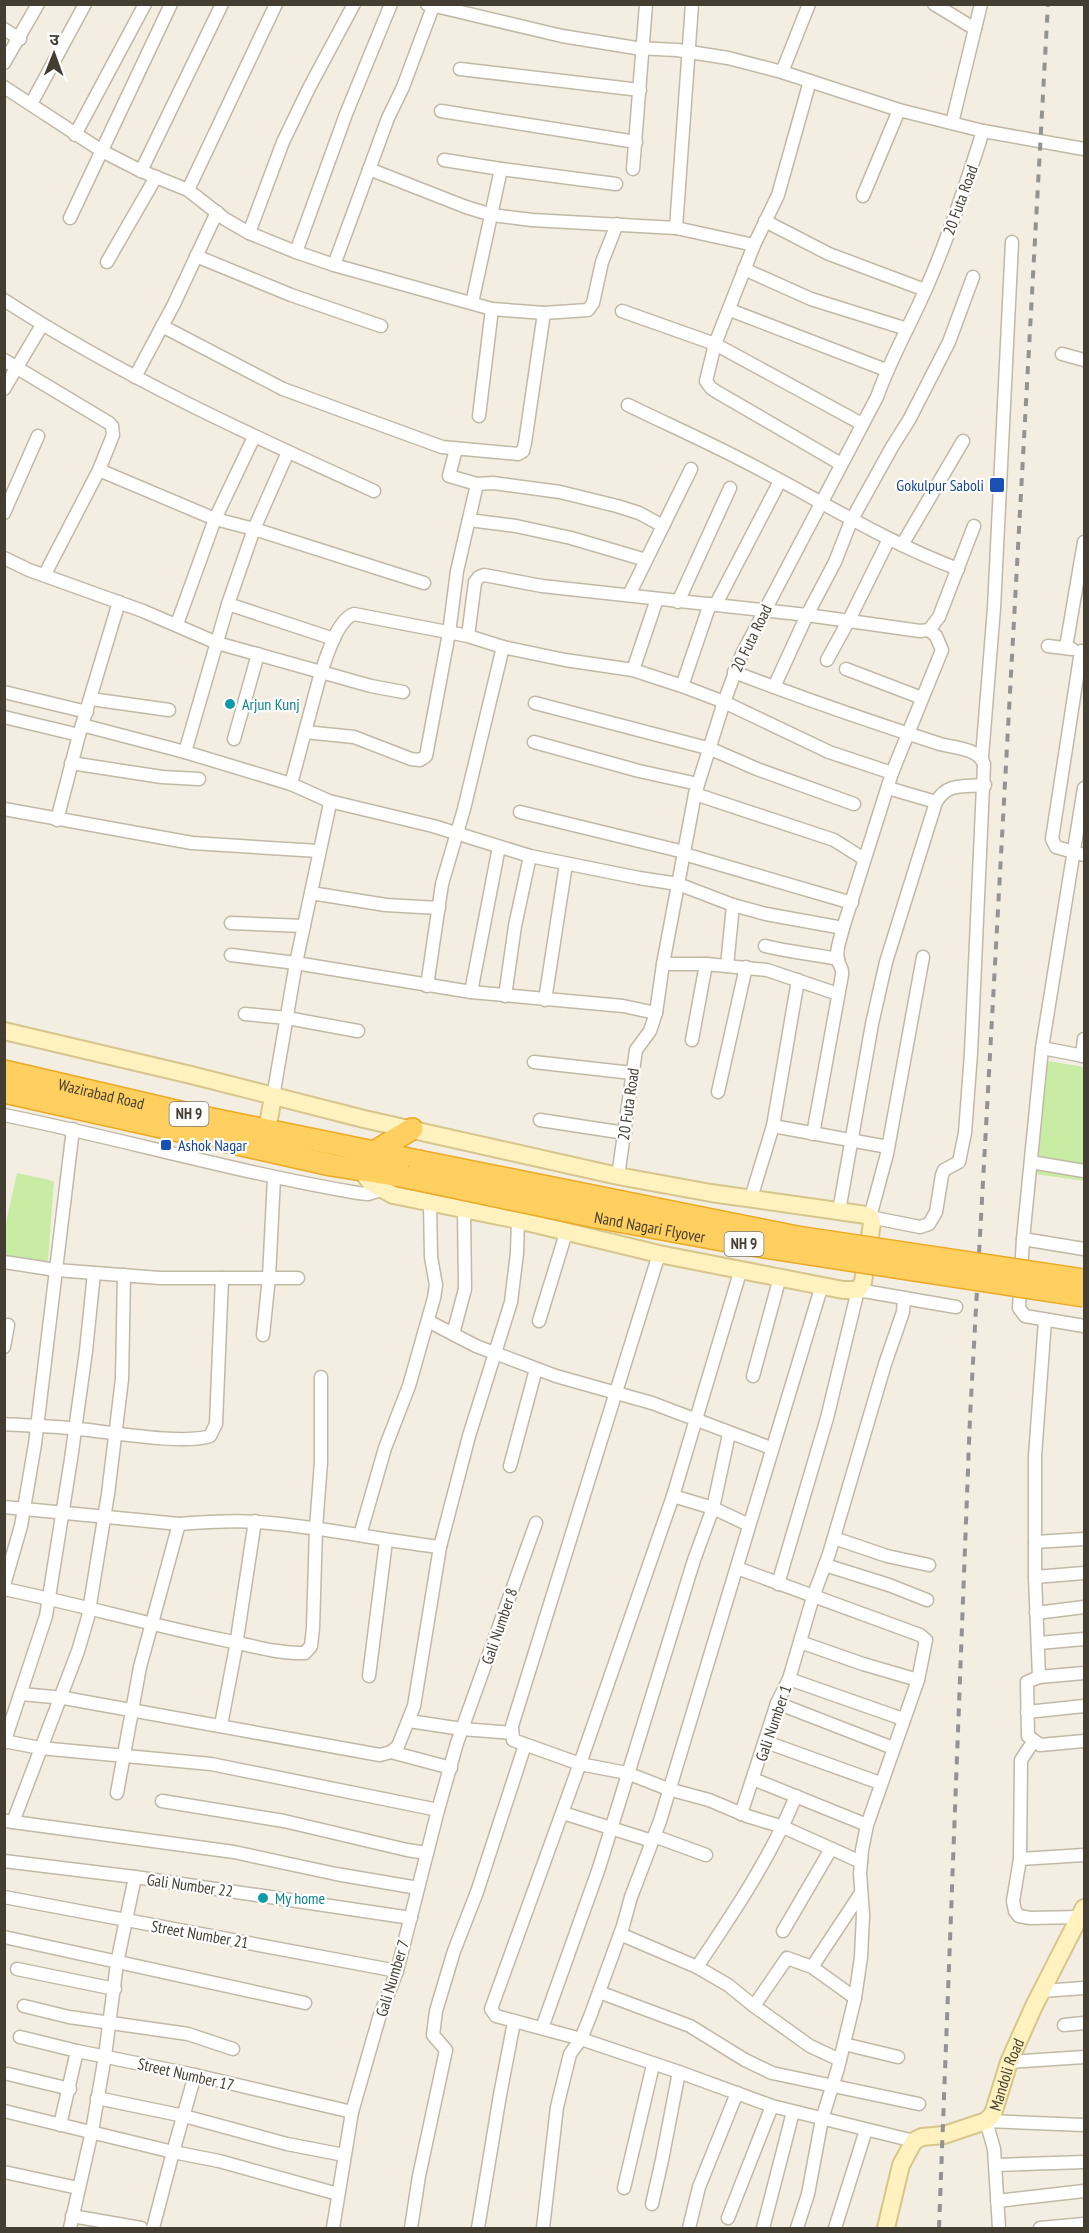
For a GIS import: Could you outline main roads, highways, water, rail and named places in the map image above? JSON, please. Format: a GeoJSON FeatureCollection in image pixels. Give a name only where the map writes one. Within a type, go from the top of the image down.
{"type":"FeatureCollection","features":[{"type":"Feature","properties":{"kind":"highway","name":"Wazirabad Road"},"geometry":{"type":"LineString","coordinates":[[4,1071],[375,1152]]}},
{"type":"Feature","properties":{"kind":"highway","name":"Wazirabad Road"},"geometry":{"type":"LineString","coordinates":[[4,1092],[361,1170]]}},
{"type":"Feature","properties":{"kind":"highway"},"geometry":{"type":"LineString","coordinates":[[375,1152],[412,1129]]}},
{"type":"Feature","properties":{"kind":"highway","name":"Nand Nagari Flyover"},"geometry":{"type":"LineString","coordinates":[[375,1152],[412,1169],[591,1216],[738,1243],[1084,1296]]}},
{"type":"Feature","properties":{"kind":"highway","name":"Nand Nagari Flyover"},"geometry":{"type":"LineString","coordinates":[[361,1170],[412,1169],[797,1237],[1084,1280]]}},
{"type":"Feature","properties":{"kind":"railway"},"geometry":{"type":"LineString","coordinates":[[939,2228],[970,1417],[1048,4]]}},
{"type":"Feature","properties":{"kind":"place","name":"Gokulpur Saboli"},"geometry":{"type":"Point","coordinates":[997,485]}},
{"type":"Feature","properties":{"kind":"place","name":"Arjun Kunj"},"geometry":{"type":"Point","coordinates":[230,704]}},
{"type":"Feature","properties":{"kind":"place","name":"Ashok Nagar"},"geometry":{"type":"Point","coordinates":[166,1145]}},
{"type":"Feature","properties":{"kind":"place","name":"My home"},"geometry":{"type":"Point","coordinates":[263,1898]}}]}
